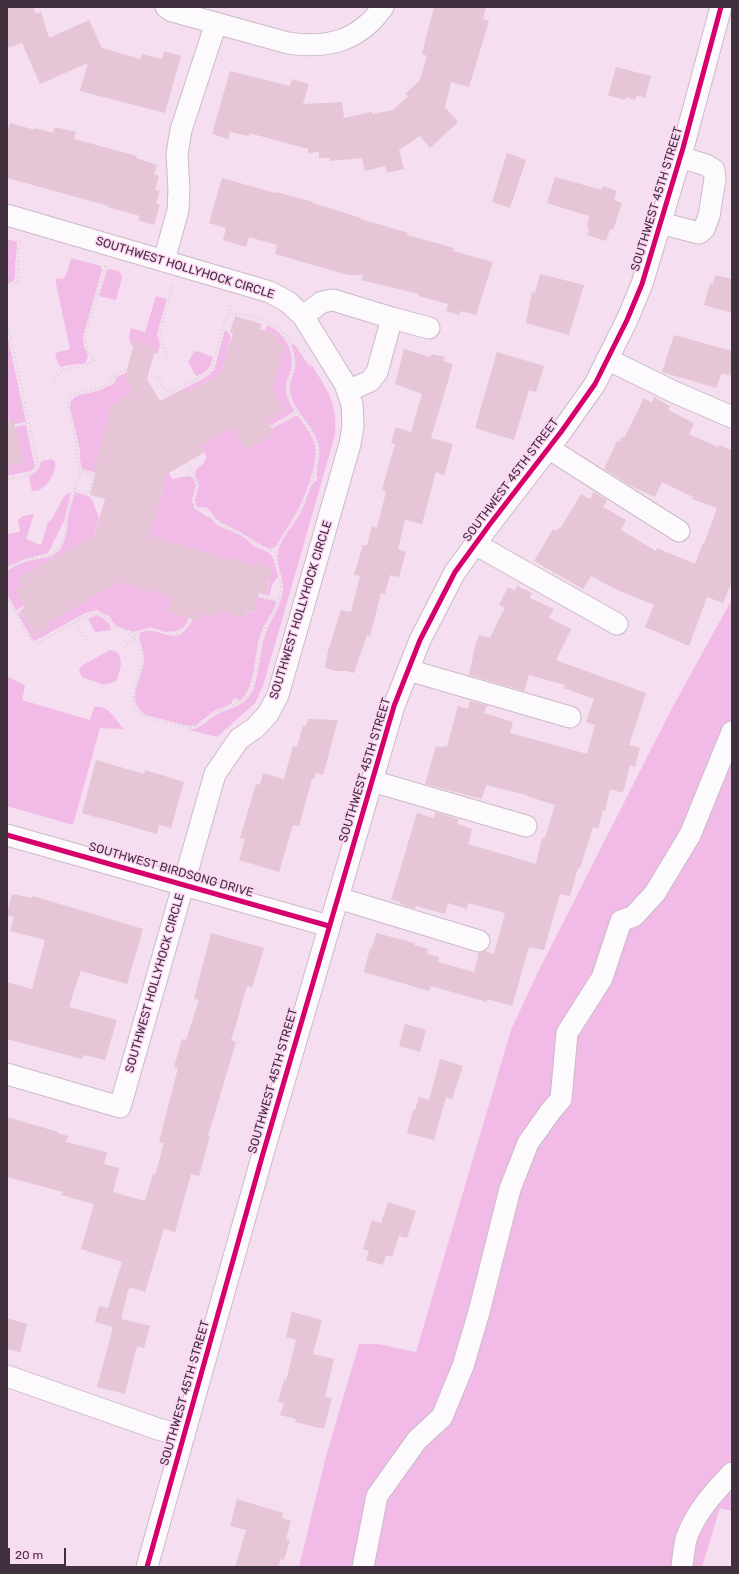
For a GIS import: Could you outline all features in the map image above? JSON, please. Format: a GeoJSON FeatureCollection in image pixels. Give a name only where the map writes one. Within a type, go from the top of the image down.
{"type":"FeatureCollection","features":[{"type":"Feature","properties":{"kind":"street"},"geometry":{"type":"LineString","coordinates":[[166,7],[172,11],[288,43],[306,46],[326,45],[344,39],[361,30],[383,7]]}},
{"type":"Feature","properties":{"kind":"street","name":"SOUTHWEST 45TH STREET"},"geometry":{"type":"LineString","coordinates":[[147,1567],[262,1157],[394,706],[420,640],[455,572],[595,384],[626,320],[642,284],[680,157],[721,7]]}},
{"type":"Feature","properties":{"kind":"street"},"geometry":{"type":"LineString","coordinates":[[164,261],[178,210],[179,190],[177,154],[181,130],[216,23]]}},
{"type":"Feature","properties":{"kind":"street"},"geometry":{"type":"LineString","coordinates":[[660,222],[699,233],[704,229],[709,216],[715,179],[714,170],[706,165],[680,157]]}},
{"type":"Feature","properties":{"kind":"street","name":"SOUTHWEST HOLLYHOCK CIRCLE"},"geometry":{"type":"LineString","coordinates":[[7,215],[270,292],[288,302],[303,316],[319,340],[348,391],[352,404],[353,426],[350,444],[278,695],[268,714],[255,728],[239,739],[215,774],[120,1107],[7,1074]]}},
{"type":"Feature","properties":{"kind":"street"},"geometry":{"type":"LineString","coordinates":[[303,316],[322,302],[333,300],[429,328]]}},
{"type":"Feature","properties":{"kind":"street"},"geometry":{"type":"LineString","coordinates":[[348,391],[370,381],[377,372],[392,318]]}},
{"type":"Feature","properties":{"kind":"street"},"geometry":{"type":"LineString","coordinates":[[607,359],[674,392],[732,418]]}},
{"type":"Feature","properties":{"kind":"street"},"geometry":{"type":"LineString","coordinates":[[548,448],[679,531]]}},
{"type":"Feature","properties":{"kind":"street"},"geometry":{"type":"LineString","coordinates":[[475,544],[617,624]]}},
{"type":"Feature","properties":{"kind":"street"},"geometry":{"type":"LineString","coordinates":[[408,670],[570,717]]}},
{"type":"Feature","properties":{"kind":"street"},"geometry":{"type":"LineString","coordinates":[[363,1567],[377,1496],[417,1440],[442,1417],[463,1366],[479,1312],[510,1189],[528,1143],[561,1099],[567,1033],[602,978],[621,921],[634,916],[655,893],[690,835],[732,732]]}},
{"type":"Feature","properties":{"kind":"street"},"geometry":{"type":"LineString","coordinates":[[372,781],[526,826]]}},
{"type":"Feature","properties":{"kind":"street","name":"SOUTHWEST BIRDSONG DRIVE"},"geometry":{"type":"LineString","coordinates":[[7,834],[329,926]]}},
{"type":"Feature","properties":{"kind":"street"},"geometry":{"type":"LineString","coordinates":[[338,898],[479,941]]}},
{"type":"Feature","properties":{"kind":"street"},"geometry":{"type":"LineString","coordinates":[[7,1376],[158,1429],[184,1436]]}},
{"type":"Feature","properties":{"kind":"street"},"geometry":{"type":"LineString","coordinates":[[682,1567],[686,1540],[697,1515],[713,1493],[732,1473]]}},
{"type":"Feature","properties":{"kind":"path"},"geometry":{"type":"LineString","coordinates":[[7,286],[18,281],[19,240]]}},
{"type":"Feature","properties":{"kind":"path"},"geometry":{"type":"LineString","coordinates":[[51,385],[64,368],[71,369],[83,366],[94,360],[87,351],[84,338],[111,245]]}},
{"type":"Feature","properties":{"kind":"path"},"geometry":{"type":"LineString","coordinates":[[167,356],[161,343],[160,332],[173,285]]}},
{"type":"Feature","properties":{"kind":"path"},"geometry":{"type":"LineString","coordinates":[[148,375],[158,376],[166,391],[170,392],[208,373],[212,369],[229,307]]}},
{"type":"Feature","properties":{"kind":"path"},"geometry":{"type":"LineString","coordinates":[[7,597],[31,640],[38,643],[89,614],[94,613],[100,614],[112,622],[113,628],[129,632],[142,652],[142,661],[133,694],[133,702],[135,707],[145,716],[185,727],[199,726],[220,710],[243,701],[247,696],[252,688],[256,660],[262,635],[278,602],[281,579],[276,563],[276,552],[281,539],[300,509],[316,468],[317,442],[297,412],[288,394],[287,389],[294,366],[294,357],[289,341],[283,332],[277,327],[248,316],[235,314],[227,318]]}},
{"type":"Feature","properties":{"kind":"path"},"geometry":{"type":"LineString","coordinates":[[7,321],[38,464],[34,472],[25,476],[7,479]]}},
{"type":"Feature","properties":{"kind":"path"},"geometry":{"type":"LineString","coordinates":[[98,476],[82,471],[79,468],[76,442],[68,406],[70,397],[74,394],[96,390],[104,386],[118,374],[127,370]]}},
{"type":"Feature","properties":{"kind":"path"},"geometry":{"type":"LineString","coordinates":[[270,427],[297,412]]}},
{"type":"Feature","properties":{"kind":"path"},"geometry":{"type":"LineString","coordinates":[[10,426],[29,423]]}},
{"type":"Feature","properties":{"kind":"path"},"geometry":{"type":"LineString","coordinates":[[186,463],[197,482],[194,498],[195,507],[206,509],[215,520],[221,524],[245,536],[265,549],[276,552]]}},
{"type":"Feature","properties":{"kind":"path"},"geometry":{"type":"LineString","coordinates":[[7,569],[12,565],[26,559],[44,557],[53,554],[59,548],[66,531],[66,515],[82,471]]}},
{"type":"Feature","properties":{"kind":"path"},"geometry":{"type":"LineString","coordinates":[[75,490],[88,494],[95,474]]}},
{"type":"Feature","properties":{"kind":"path"},"geometry":{"type":"LineString","coordinates":[[255,594],[278,602]]}},
{"type":"Feature","properties":{"kind":"path"},"geometry":{"type":"LineString","coordinates":[[15,612],[28,604]]}},
{"type":"Feature","properties":{"kind":"path"},"geometry":{"type":"LineString","coordinates":[[124,647],[133,637],[144,629],[151,629],[170,634],[176,633],[188,625],[191,618]]}},
{"type":"Feature","properties":{"kind":"path"},"geometry":{"type":"LineString","coordinates":[[75,622],[89,645]]}},
{"type":"Feature","properties":{"kind":"shaded area"},"geometry":{"type":"Polygon","coordinates":[[[7,239],[17,242],[17,251],[15,279],[7,284],[7,239]]]}},
{"type":"Feature","properties":{"kind":"shaded area"},"geometry":{"type":"Polygon","coordinates":[[[71,258],[101,266],[102,270],[83,336],[84,348],[88,354],[86,363],[61,367],[58,364],[55,353],[70,349],[55,279],[64,278],[71,258]]]}},
{"type":"Feature","properties":{"kind":"shaded area"},"geometry":{"type":"Polygon","coordinates":[[[110,269],[120,272],[122,277],[116,300],[99,296],[107,270],[110,269]]]}},
{"type":"Feature","properties":{"kind":"shaded area"},"geometry":{"type":"Polygon","coordinates":[[[156,296],[167,299],[157,334],[160,345],[158,353],[154,354],[156,347],[135,341],[134,347],[130,343],[129,338],[131,328],[145,332],[156,296]]]}},
{"type":"Feature","properties":{"kind":"shaded area"},"geometry":{"type":"Polygon","coordinates":[[[267,325],[283,337],[290,349],[292,362],[286,393],[294,411],[270,426],[267,421],[279,335],[265,331],[267,325]]]}},
{"type":"Feature","properties":{"kind":"shaded area"},"geometry":{"type":"Polygon","coordinates":[[[225,330],[231,338],[221,374],[185,394],[183,389],[203,379],[214,370],[225,330]]]}},
{"type":"Feature","properties":{"kind":"shaded area"},"geometry":{"type":"Polygon","coordinates":[[[7,334],[26,422],[10,425],[7,413],[7,334]]]}},
{"type":"Feature","properties":{"kind":"shaded area"},"geometry":{"type":"Polygon","coordinates":[[[291,344],[295,345],[310,367],[312,365],[331,398],[335,414],[335,435],[263,686],[255,703],[217,737],[189,730],[202,725],[218,714],[239,705],[250,695],[256,680],[265,635],[282,596],[283,585],[277,556],[278,551],[285,536],[302,511],[311,486],[317,480],[319,445],[311,428],[298,411],[290,392],[295,365],[291,344]]]}},
{"type":"Feature","properties":{"kind":"shaded area"},"geometry":{"type":"Polygon","coordinates":[[[197,351],[213,357],[208,370],[196,376],[188,362],[194,352],[197,351]]]}},
{"type":"Feature","properties":{"kind":"shaded area"},"geometry":{"type":"Polygon","coordinates":[[[126,373],[141,404],[111,414],[95,469],[100,470],[99,474],[82,469],[80,450],[70,408],[71,403],[73,399],[79,395],[112,385],[116,380],[116,377],[126,373]]]}},
{"type":"Feature","properties":{"kind":"shaded area"},"geometry":{"type":"Polygon","coordinates":[[[295,416],[298,416],[312,438],[316,452],[315,461],[310,481],[299,509],[276,546],[271,549],[222,523],[215,518],[208,508],[197,507],[195,500],[199,485],[195,476],[196,470],[205,462],[204,460],[207,459],[201,445],[233,428],[246,450],[274,434],[271,429],[295,416]]]}},
{"type":"Feature","properties":{"kind":"shaded area"},"geometry":{"type":"Polygon","coordinates":[[[26,425],[35,467],[31,471],[7,476],[7,466],[23,463],[15,427],[26,425]]]}},
{"type":"Feature","properties":{"kind":"shaded area"},"geometry":{"type":"Polygon","coordinates":[[[51,459],[55,461],[52,476],[46,485],[33,491],[31,489],[29,476],[37,471],[41,461],[51,459]]]}},
{"type":"Feature","properties":{"kind":"shaded area"},"geometry":{"type":"Polygon","coordinates":[[[169,473],[172,479],[188,476],[193,478],[196,486],[192,499],[194,508],[210,517],[217,525],[242,536],[254,546],[269,553],[273,558],[278,576],[272,585],[269,596],[266,595],[270,581],[268,580],[272,568],[256,563],[254,570],[250,565],[149,536],[167,474],[169,473]]]}},
{"type":"Feature","properties":{"kind":"shaded area"},"geometry":{"type":"Polygon","coordinates":[[[71,492],[64,521],[48,553],[25,559],[7,567],[7,534],[20,532],[18,520],[23,516],[34,514],[26,539],[41,545],[48,522],[52,519],[64,496],[71,492]]]}},
{"type":"Feature","properties":{"kind":"shaded area"},"geometry":{"type":"Polygon","coordinates":[[[75,492],[88,496],[92,500],[99,517],[94,536],[19,578],[22,585],[15,589],[23,603],[28,603],[16,610],[7,594],[7,571],[28,561],[50,557],[60,550],[67,531],[68,516],[75,492]]]}},
{"type":"Feature","properties":{"kind":"shaded area"},"geometry":{"type":"Polygon","coordinates":[[[119,582],[172,597],[170,603],[189,618],[184,627],[176,631],[166,632],[151,627],[133,632],[116,626],[109,616],[97,610],[85,613],[35,641],[32,639],[18,614],[20,612],[35,635],[49,627],[45,619],[49,621],[119,582]]]}},
{"type":"Feature","properties":{"kind":"shaded area"},"geometry":{"type":"Polygon","coordinates":[[[258,597],[275,601],[276,604],[260,635],[252,679],[249,688],[240,701],[236,698],[233,699],[231,704],[214,711],[195,726],[184,725],[146,715],[139,709],[135,696],[144,659],[139,638],[140,633],[154,631],[174,636],[180,634],[186,629],[193,619],[199,620],[202,613],[241,610],[254,613],[258,597]]]}},
{"type":"Feature","properties":{"kind":"shaded area"},"geometry":{"type":"Polygon","coordinates":[[[732,599],[732,1511],[720,1508],[702,1567],[299,1567],[326,1456],[359,1344],[377,1344],[416,1352],[511,1030],[538,972],[671,710],[732,599]]]}},
{"type":"Feature","properties":{"kind":"shaded area"},"geometry":{"type":"Polygon","coordinates":[[[95,615],[106,620],[111,630],[95,632],[88,619],[95,615]]]}},
{"type":"Feature","properties":{"kind":"shaded area"},"geometry":{"type":"Polygon","coordinates":[[[110,650],[117,652],[121,663],[116,681],[104,685],[82,677],[79,671],[81,666],[110,650]]]}},
{"type":"Feature","properties":{"kind":"shaded area"},"geometry":{"type":"Polygon","coordinates":[[[7,676],[24,685],[25,687],[22,700],[90,720],[94,707],[104,708],[108,710],[124,729],[100,728],[73,825],[7,806],[7,676]]]}},
{"type":"Feature","properties":{"kind":"building"},"geometry":{"type":"Polygon","coordinates":[[[7,7],[33,7],[36,14],[41,12],[49,38],[89,20],[102,48],[140,59],[142,54],[162,59],[164,51],[181,56],[165,113],[80,91],[88,63],[40,84],[22,43],[7,48],[7,7]]]}},
{"type":"Feature","properties":{"kind":"building"},"geometry":{"type":"Polygon","coordinates":[[[434,7],[486,7],[483,19],[489,21],[469,87],[451,82],[445,107],[458,122],[430,148],[420,136],[399,150],[404,169],[387,173],[385,166],[365,171],[362,158],[330,161],[330,158],[319,158],[319,152],[308,153],[308,149],[249,133],[249,136],[230,132],[228,139],[212,134],[230,71],[290,86],[292,79],[309,84],[303,104],[342,102],[344,118],[372,112],[372,114],[393,110],[408,96],[405,94],[420,80],[427,56],[422,54],[434,7]]]}},
{"type":"Feature","properties":{"kind":"building"},"geometry":{"type":"Polygon","coordinates":[[[616,67],[651,76],[645,98],[637,95],[635,100],[626,97],[625,100],[608,95],[616,67]]]}},
{"type":"Feature","properties":{"kind":"building"},"geometry":{"type":"Polygon","coordinates":[[[10,123],[53,133],[55,127],[76,132],[74,139],[137,156],[136,158],[157,165],[154,174],[159,176],[155,190],[160,191],[156,204],[160,205],[154,225],[138,220],[140,216],[108,207],[109,206],[7,178],[7,134],[10,123]]]}},
{"type":"Feature","properties":{"kind":"building"},"geometry":{"type":"Polygon","coordinates":[[[507,153],[526,160],[510,208],[492,202],[507,153]]]}},
{"type":"Feature","properties":{"kind":"building"},"geometry":{"type":"Polygon","coordinates":[[[555,177],[602,190],[603,186],[617,191],[614,200],[622,203],[613,230],[610,229],[606,241],[587,235],[589,229],[587,228],[589,216],[547,203],[555,177]]]}},
{"type":"Feature","properties":{"kind":"building"},"geometry":{"type":"Polygon","coordinates":[[[222,178],[313,202],[361,219],[408,233],[407,235],[454,248],[453,251],[493,262],[476,315],[461,311],[459,315],[446,311],[448,304],[418,296],[419,294],[361,280],[363,275],[348,275],[275,254],[277,245],[249,237],[246,247],[223,240],[226,228],[209,223],[222,178]]]}},
{"type":"Feature","properties":{"kind":"building"},"geometry":{"type":"Polygon","coordinates":[[[540,274],[584,285],[569,335],[526,323],[532,292],[535,293],[540,274]]]}},
{"type":"Feature","properties":{"kind":"building"},"geometry":{"type":"Polygon","coordinates":[[[715,275],[732,279],[732,313],[704,305],[710,283],[713,284],[715,275]]]}},
{"type":"Feature","properties":{"kind":"building"},"geometry":{"type":"Polygon","coordinates":[[[235,316],[262,324],[260,329],[280,335],[277,343],[285,345],[272,388],[285,411],[267,421],[275,434],[246,450],[233,428],[201,445],[205,452],[167,474],[149,536],[255,566],[256,563],[272,568],[266,595],[259,593],[254,613],[246,610],[244,618],[218,610],[216,617],[202,613],[199,621],[169,612],[172,597],[119,582],[47,623],[50,627],[35,635],[20,611],[25,608],[15,589],[22,585],[19,578],[94,536],[105,499],[90,495],[97,469],[94,469],[110,412],[107,407],[134,392],[125,376],[135,341],[156,347],[147,379],[160,401],[183,389],[185,394],[221,374],[233,333],[230,332],[235,316]]]}},
{"type":"Feature","properties":{"kind":"building"},"geometry":{"type":"Polygon","coordinates":[[[674,335],[732,351],[732,376],[722,373],[716,388],[662,372],[674,335]]]}},
{"type":"Feature","properties":{"kind":"building"},"geometry":{"type":"Polygon","coordinates":[[[404,349],[430,357],[431,354],[445,357],[444,361],[453,364],[431,438],[453,444],[444,475],[436,472],[422,524],[405,520],[398,549],[406,552],[399,577],[390,575],[385,594],[381,593],[370,636],[367,635],[354,673],[336,671],[325,668],[328,651],[341,610],[351,612],[360,576],[354,575],[363,545],[367,545],[372,526],[377,528],[386,492],[382,490],[395,444],[391,443],[396,427],[411,432],[422,394],[395,384],[404,349]]]}},
{"type":"Feature","properties":{"kind":"building"},"geometry":{"type":"Polygon","coordinates":[[[497,352],[544,366],[536,392],[529,390],[514,440],[475,428],[497,352]]]}},
{"type":"Feature","properties":{"kind":"building"},"geometry":{"type":"Polygon","coordinates":[[[654,397],[670,406],[668,410],[694,423],[689,434],[718,447],[719,445],[732,450],[732,582],[723,603],[707,597],[689,646],[645,627],[654,605],[615,589],[591,576],[583,589],[534,561],[553,529],[556,531],[558,528],[560,529],[581,494],[590,499],[594,492],[607,500],[603,507],[626,520],[621,530],[656,551],[657,548],[695,564],[717,508],[692,499],[693,497],[662,482],[655,497],[631,486],[604,469],[617,441],[619,442],[622,436],[624,438],[644,398],[652,403],[654,397]]]}},
{"type":"Feature","properties":{"kind":"building"},"geometry":{"type":"Polygon","coordinates":[[[14,420],[23,463],[7,466],[7,421],[14,420]]]}},
{"type":"Feature","properties":{"kind":"building"},"geometry":{"type":"Polygon","coordinates":[[[517,586],[532,593],[530,598],[554,609],[549,618],[571,629],[556,660],[646,693],[629,745],[640,748],[635,767],[630,765],[623,793],[610,789],[605,811],[603,810],[598,829],[593,827],[580,868],[578,868],[570,896],[560,894],[544,950],[529,947],[512,1006],[487,999],[487,1002],[431,986],[429,991],[364,972],[370,948],[372,948],[376,933],[415,943],[414,945],[428,949],[427,954],[439,957],[438,962],[474,972],[479,953],[485,951],[494,954],[505,913],[468,903],[467,909],[448,903],[445,914],[416,906],[415,909],[400,904],[401,902],[391,900],[417,813],[434,818],[435,812],[458,819],[458,824],[472,829],[468,844],[536,864],[542,838],[545,838],[555,805],[527,795],[486,785],[482,799],[425,784],[436,746],[443,748],[443,746],[447,747],[458,706],[468,709],[470,701],[487,705],[484,713],[513,722],[510,733],[587,754],[595,725],[586,722],[594,699],[564,688],[565,685],[529,675],[524,691],[469,675],[476,642],[479,635],[490,638],[505,607],[499,605],[508,587],[515,591],[517,586]]]}},
{"type":"Feature","properties":{"kind":"building"},"geometry":{"type":"Polygon","coordinates":[[[308,719],[338,720],[323,775],[316,773],[314,779],[312,779],[299,826],[293,825],[279,872],[239,860],[245,839],[240,838],[256,784],[260,785],[263,773],[284,779],[293,746],[297,747],[303,725],[306,726],[308,719]]]}},
{"type":"Feature","properties":{"kind":"building"},"geometry":{"type":"Polygon","coordinates":[[[96,760],[144,774],[145,770],[184,782],[171,828],[159,825],[157,834],[82,813],[96,760]]]}},
{"type":"Feature","properties":{"kind":"building"},"geometry":{"type":"Polygon","coordinates":[[[12,894],[32,898],[33,896],[143,929],[127,984],[81,971],[69,1007],[117,1020],[105,1060],[84,1055],[82,1059],[7,1039],[7,982],[32,989],[45,940],[10,931],[14,917],[7,915],[7,913],[12,894]]]}},
{"type":"Feature","properties":{"kind":"building"},"geometry":{"type":"Polygon","coordinates":[[[211,933],[264,948],[252,988],[247,986],[231,1040],[236,1042],[208,1135],[210,1136],[199,1176],[191,1174],[175,1232],[164,1229],[145,1292],[129,1287],[121,1319],[150,1326],[144,1348],[137,1346],[125,1394],[97,1387],[113,1327],[95,1322],[99,1306],[108,1308],[122,1262],[81,1249],[94,1204],[61,1195],[63,1192],[7,1177],[7,1117],[68,1136],[66,1142],[107,1152],[104,1164],[119,1168],[113,1192],[145,1201],[153,1174],[155,1175],[164,1143],[159,1142],[178,1068],[174,1067],[182,1039],[186,1040],[199,1000],[194,999],[211,933]]]}},
{"type":"Feature","properties":{"kind":"building"},"geometry":{"type":"Polygon","coordinates":[[[405,1024],[426,1030],[420,1052],[399,1046],[405,1024]]]}},
{"type":"Feature","properties":{"kind":"building"},"geometry":{"type":"Polygon","coordinates":[[[440,1059],[463,1066],[452,1099],[446,1097],[434,1140],[407,1133],[413,1110],[415,1110],[419,1097],[429,1100],[440,1059]]]}},
{"type":"Feature","properties":{"kind":"building"},"geometry":{"type":"Polygon","coordinates":[[[388,1202],[416,1211],[407,1238],[399,1236],[392,1257],[386,1255],[383,1265],[366,1260],[369,1251],[363,1249],[372,1220],[381,1223],[388,1202]]]}},
{"type":"Feature","properties":{"kind":"building"},"geometry":{"type":"Polygon","coordinates":[[[292,1312],[322,1320],[313,1354],[334,1359],[325,1397],[332,1398],[324,1429],[295,1422],[296,1419],[280,1415],[284,1403],[278,1402],[284,1380],[286,1381],[296,1340],[286,1337],[292,1312]]]}},
{"type":"Feature","properties":{"kind":"building"},"geometry":{"type":"Polygon","coordinates":[[[7,1318],[27,1324],[20,1352],[7,1349],[7,1318]]]}},
{"type":"Feature","properties":{"kind":"building"},"geometry":{"type":"Polygon","coordinates":[[[237,1499],[283,1513],[282,1518],[291,1521],[286,1539],[290,1540],[284,1560],[281,1559],[278,1567],[235,1567],[246,1530],[230,1526],[237,1499]]]}},
{"type":"Feature","properties":{"kind":"cycle path"},"geometry":{"type":"LineString","coordinates":[[147,1567],[262,1157],[394,706],[420,640],[455,572],[561,432],[595,384],[627,320],[642,284],[683,148],[721,7]]}},
{"type":"Feature","properties":{"kind":"cycle path"},"geometry":{"type":"LineString","coordinates":[[7,835],[329,926]]}}]}
